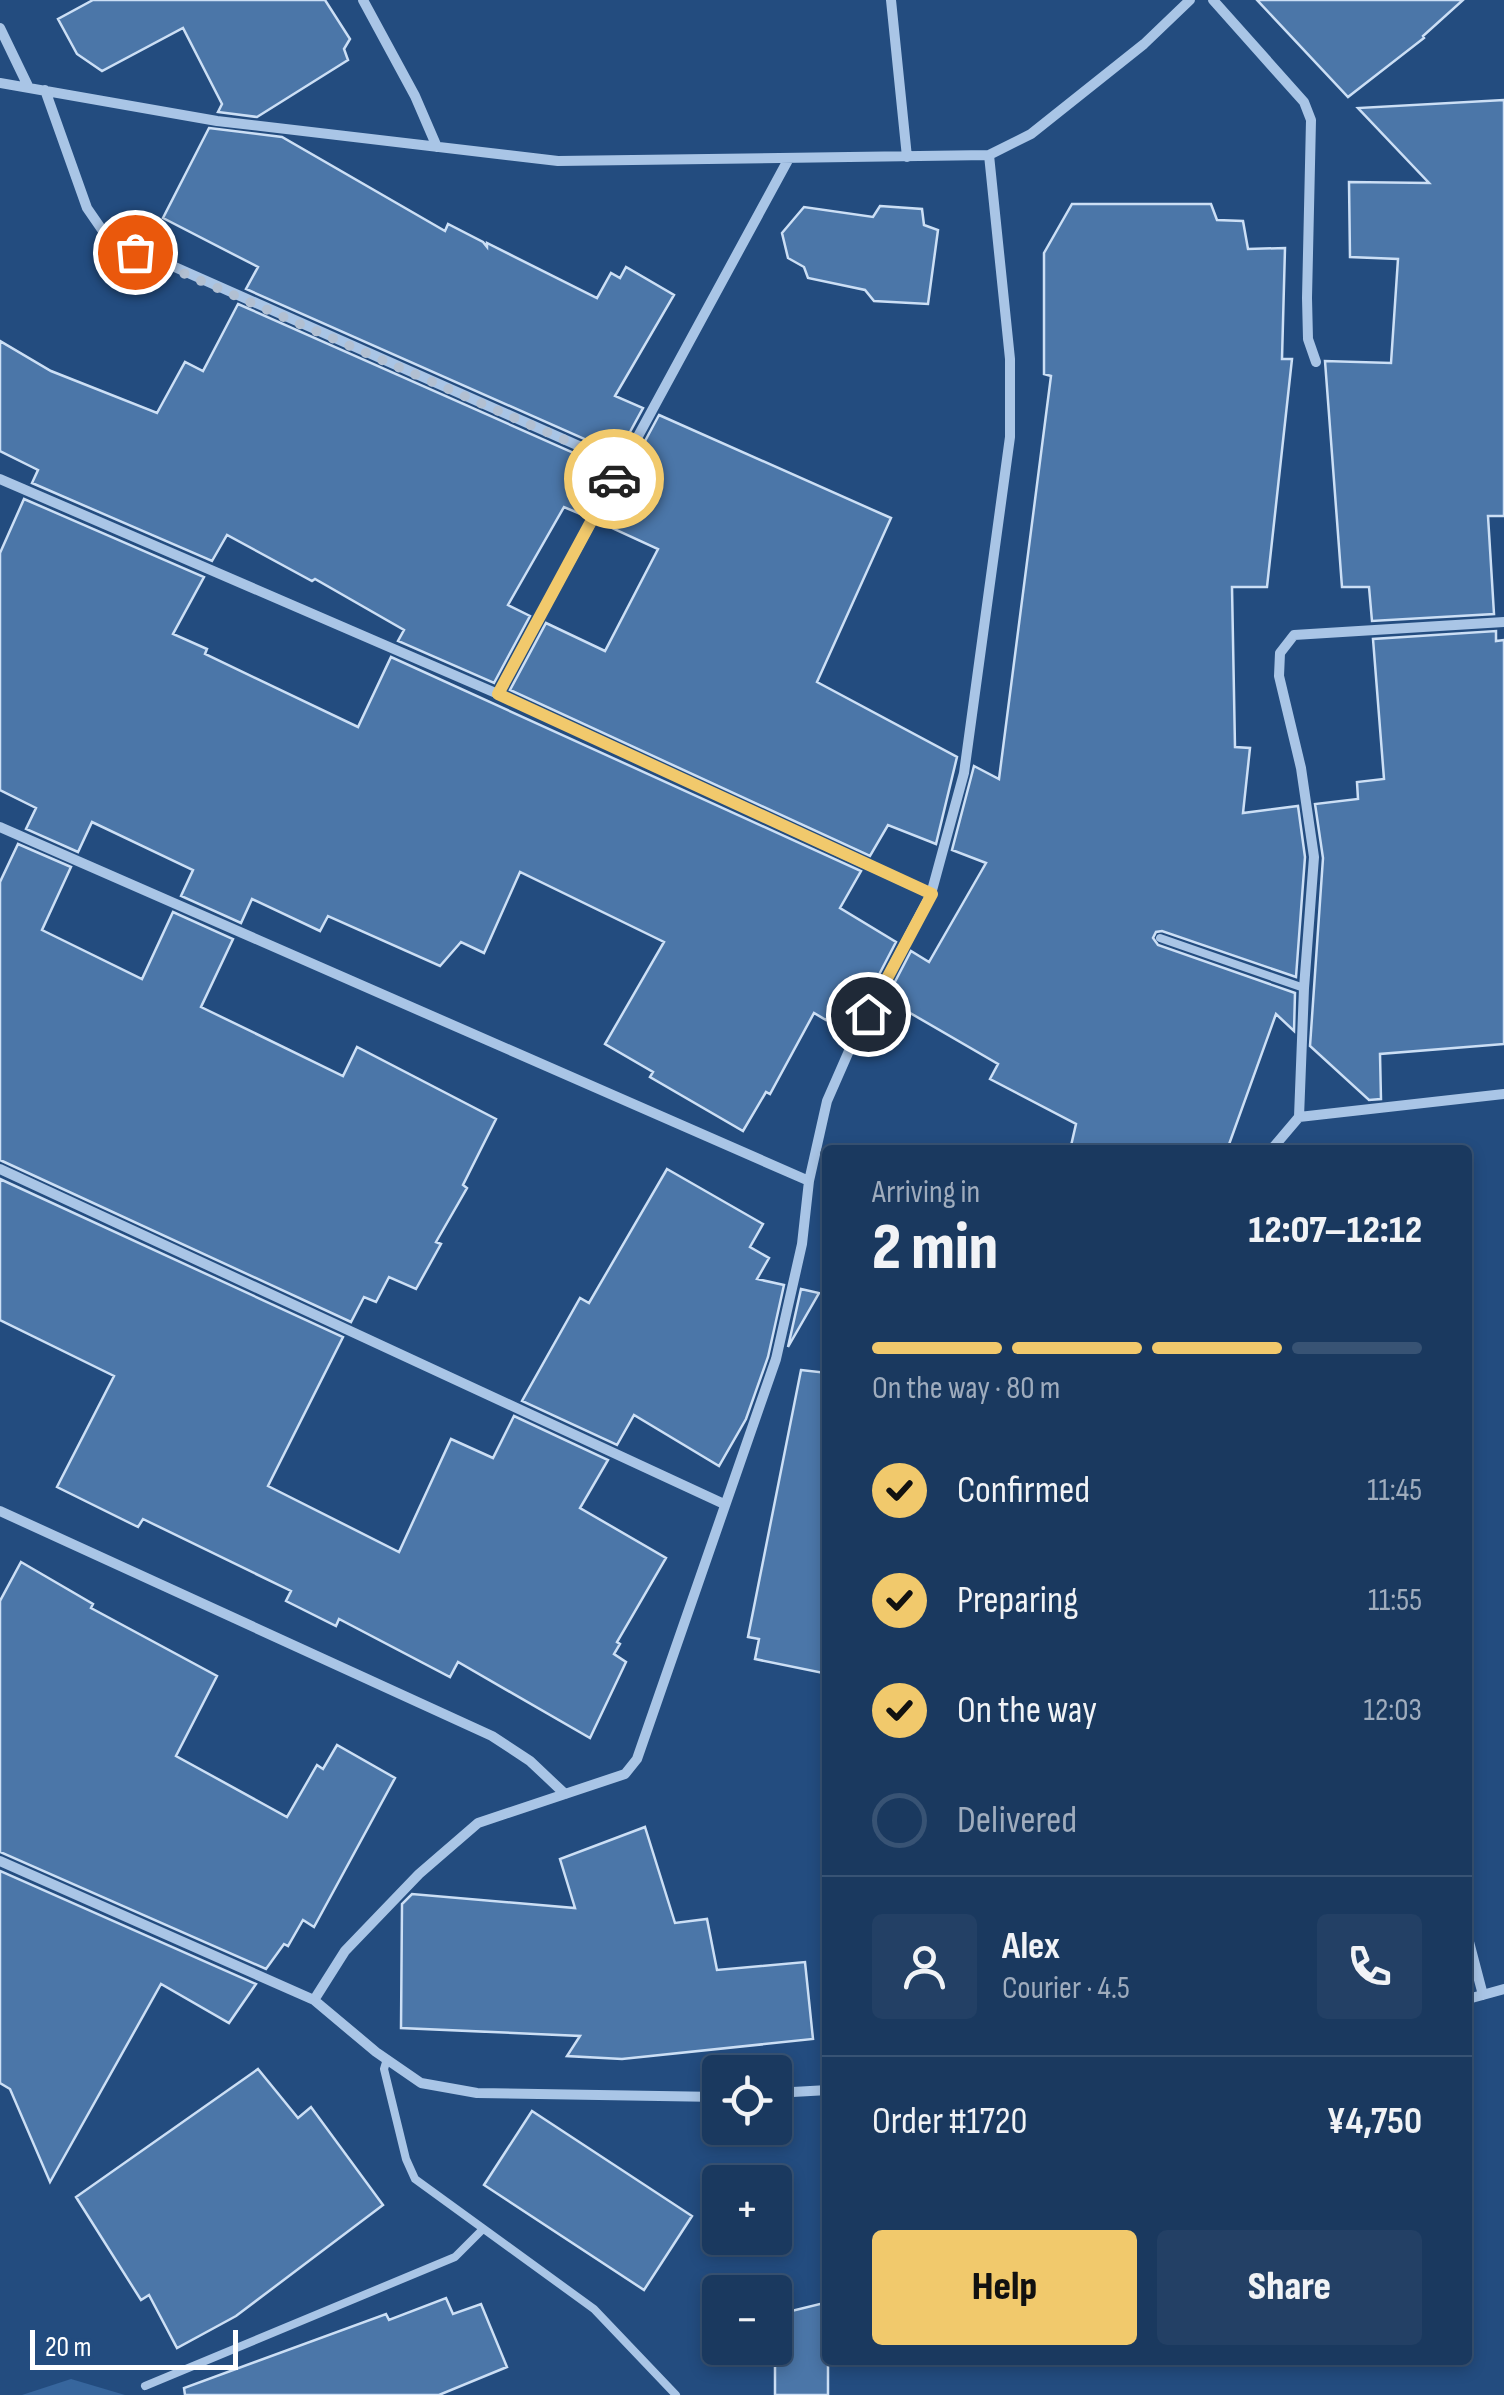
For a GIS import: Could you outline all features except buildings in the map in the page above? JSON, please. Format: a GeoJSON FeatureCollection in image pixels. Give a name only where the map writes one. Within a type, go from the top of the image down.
{"type":"FeatureCollection","features":[{"type":"Feature","properties":{"kind":"street"},"geometry":{"type":"LineString","coordinates":[[362,0],[415,96],[437,147]]}},
{"type":"Feature","properties":{"kind":"street"},"geometry":{"type":"LineString","coordinates":[[891,0],[907,157]]}},
{"type":"Feature","properties":{"kind":"street"},"geometry":{"type":"LineString","coordinates":[[0,82],[217,121],[558,161],[989,155],[1032,134],[1144,44],[1190,0]]}},
{"type":"Feature","properties":{"kind":"street"},"geometry":{"type":"LineString","coordinates":[[1212,0],[1304,102],[1311,120],[1308,339],[1316,362]]}},
{"type":"Feature","properties":{"kind":"street"},"geometry":{"type":"LineString","coordinates":[[0,28],[28,86]]}},
{"type":"Feature","properties":{"kind":"street"},"geometry":{"type":"LineString","coordinates":[[46,90],[87,208],[107,237],[622,465]]}},
{"type":"Feature","properties":{"kind":"street"},"geometry":{"type":"LineString","coordinates":[[314,2000],[345,1951],[419,1874],[478,1824],[625,1774],[637,1759],[776,1359],[802,1244],[810,1180],[827,1100],[852,1044],[932,894],[964,773],[1010,437],[1010,358],[989,155]]}},
{"type":"Feature","properties":{"kind":"street"},"geometry":{"type":"LineString","coordinates":[[498,694],[788,160]]}},
{"type":"Feature","properties":{"kind":"street"},"geometry":{"type":"LineString","coordinates":[[0,479],[498,694],[932,894]]}},
{"type":"Feature","properties":{"kind":"street"},"geometry":{"type":"LineString","coordinates":[[1276,1145],[1299,1117],[1314,857],[1301,768],[1281,694],[1280,652],[1294,635],[1504,622]]}},
{"type":"Feature","properties":{"kind":"street"},"geometry":{"type":"LineString","coordinates":[[0,827],[810,1180]]}},
{"type":"Feature","properties":{"kind":"street"},"geometry":{"type":"LineString","coordinates":[[1299,1117],[1504,1094]]}},
{"type":"Feature","properties":{"kind":"street"},"geometry":{"type":"LineString","coordinates":[[0,1169],[724,1504]]}},
{"type":"Feature","properties":{"kind":"street"},"geometry":{"type":"LineString","coordinates":[[0,1512],[492,1736],[530,1761],[565,1794]]}},
{"type":"Feature","properties":{"kind":"street"},"geometry":{"type":"LineString","coordinates":[[0,1861],[314,2000],[420,2083],[477,2093],[702,2097]]}},
{"type":"Feature","properties":{"kind":"street"},"geometry":{"type":"LineString","coordinates":[[1472,1953],[1483,1995]]}},
{"type":"Feature","properties":{"kind":"street"},"geometry":{"type":"LineString","coordinates":[[1472,1997],[1504,1989]]}},
{"type":"Feature","properties":{"kind":"street"},"geometry":{"type":"LineString","coordinates":[[792,2092],[822,2090]]}},
{"type":"Feature","properties":{"kind":"lane"},"geometry":{"type":"LineString","coordinates":[[1160,938],[1304,988]]}},
{"type":"Feature","properties":{"kind":"lane"},"geometry":{"type":"LineString","coordinates":[[387,2060],[384,2070],[406,2159],[415,2179],[594,2309],[676,2395]]}},
{"type":"Feature","properties":{"kind":"lane"},"geometry":{"type":"LineString","coordinates":[[145,2386],[455,2257],[483,2229]]}},
{"type":"Feature","properties":{"kind":"shaded area"},"geometry":{"type":"Polygon","coordinates":[[[71,2379],[125,2395],[22,2395],[71,2379]]]}},
{"type":"Feature","properties":{"kind":"way so far"},"geometry":{"type":"LineString","coordinates":[[135,252],[622,465],[614,479]]}},
{"type":"Feature","properties":{"kind":"route"},"geometry":{"type":"LineString","coordinates":[[614,479],[498,694],[932,894],[868,1014]]}}]}
